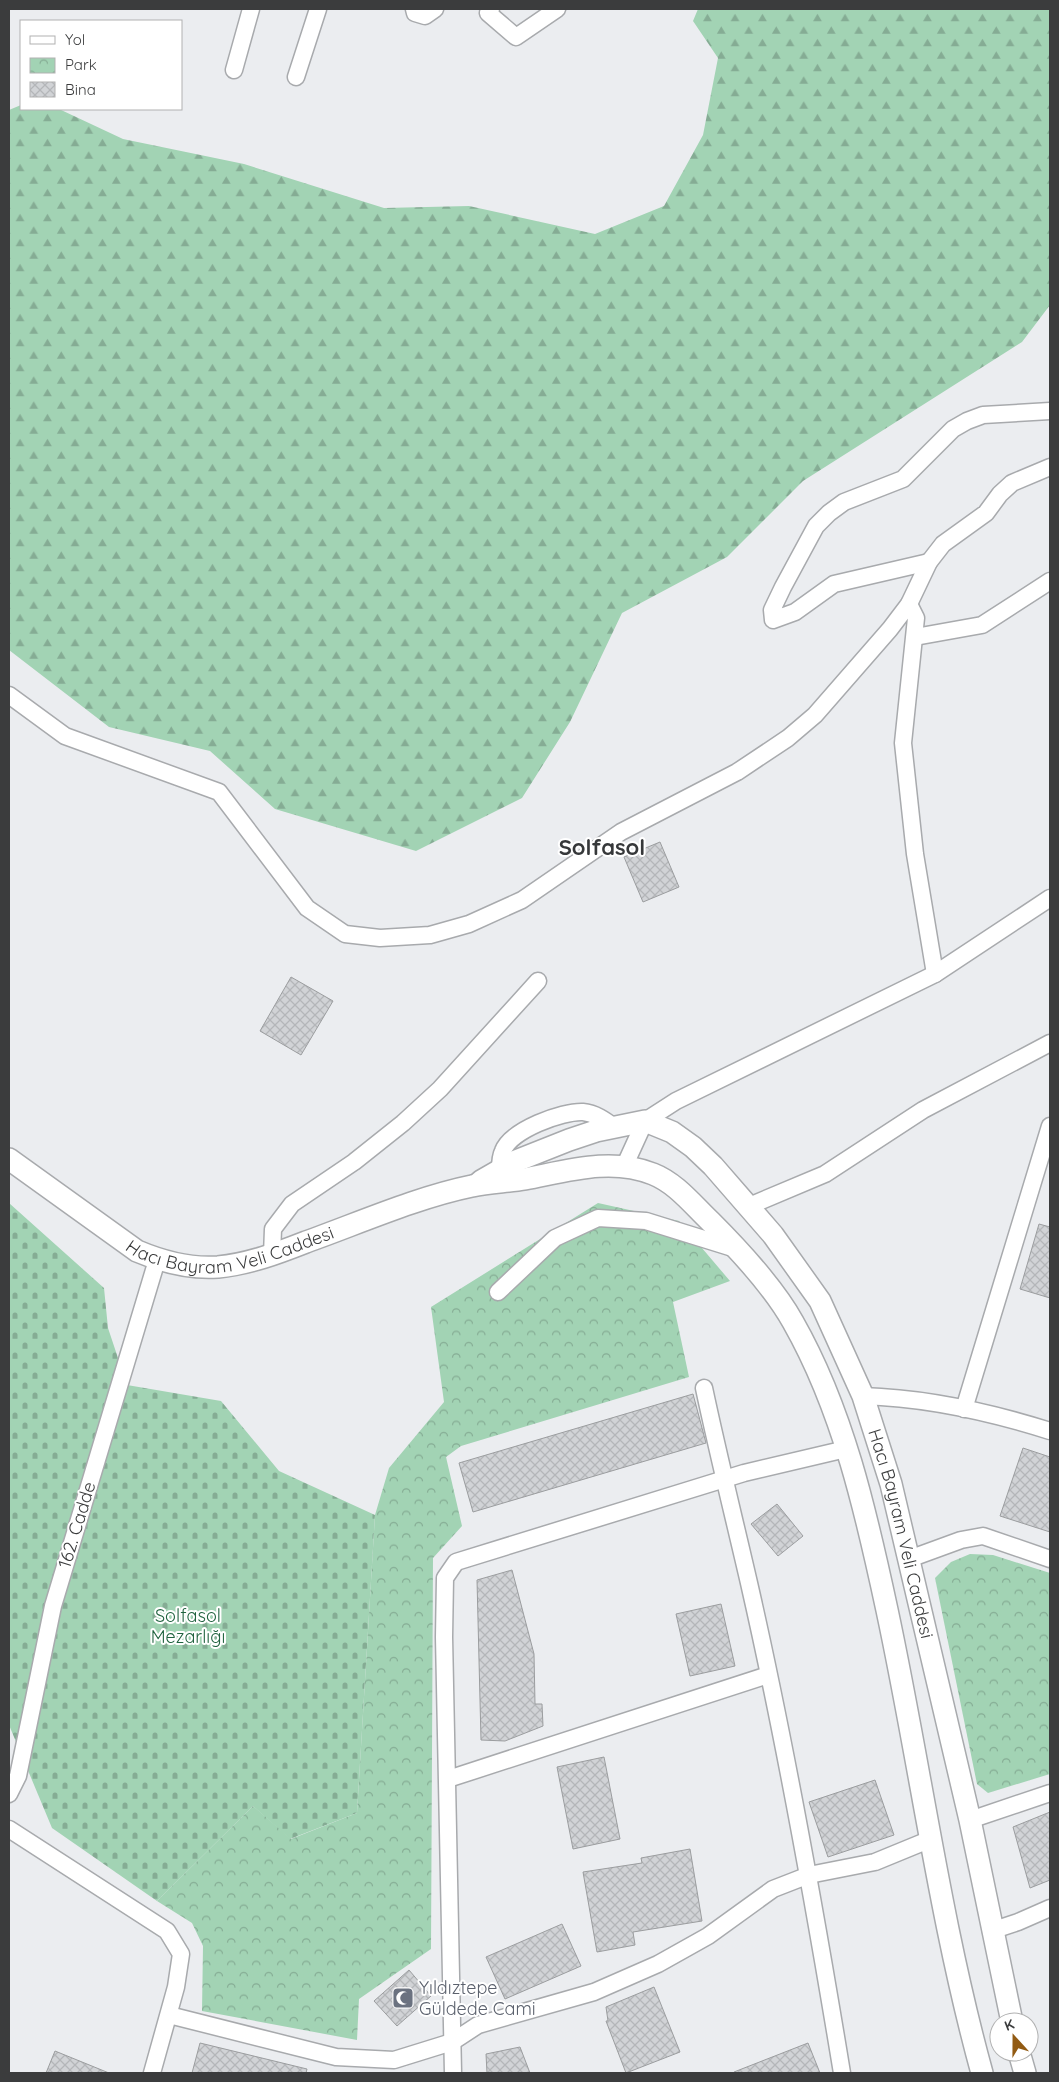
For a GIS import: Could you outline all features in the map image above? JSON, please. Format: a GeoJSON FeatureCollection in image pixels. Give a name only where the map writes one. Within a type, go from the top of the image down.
{"type":"FeatureCollection","features":[{"type":"Feature","properties":{"kind":"main road"},"geometry":{"type":"LineString","coordinates":[[472,1186],[516,1161],[569,1140],[614,1127],[646,1121]]}},
{"type":"Feature","properties":{"kind":"main road","name":"Hacı Bayram Veli Caddesi"},"geometry":{"type":"LineString","coordinates":[[646,1121],[672,1132],[693,1147],[773,1235],[820,1301],[863,1396],[891,1484],[909,1559],[970,1820],[1010,2012]]}},
{"type":"Feature","properties":{"kind":"main road","name":"Hacı Bayram Veli Caddesi"},"geometry":{"type":"LineString","coordinates":[[9,1158],[118,1240],[157,1260],[192,1266],[217,1267],[272,1254],[406,1206],[472,1186]]}},
{"type":"Feature","properties":{"kind":"main road"},"geometry":{"type":"LineString","coordinates":[[472,1186],[521,1180],[588,1166],[624,1167],[652,1173],[674,1186],[738,1249],[791,1319],[828,1392],[846,1449],[877,1562],[908,1706],[954,1960],[982,2073]]}},
{"type":"Feature","properties":{"kind":"street"},"geometry":{"type":"LineString","coordinates":[[234,70],[251,9]]}},
{"type":"Feature","properties":{"kind":"street"},"geometry":{"type":"LineString","coordinates":[[296,78],[318,9]]}},
{"type":"Feature","properties":{"kind":"street"},"geometry":{"type":"LineString","coordinates":[[414,9],[416,13],[425,16],[435,9]]}},
{"type":"Feature","properties":{"kind":"street"},"geometry":{"type":"LineString","coordinates":[[491,9],[488,13],[516,37],[557,9]]}},
{"type":"Feature","properties":{"kind":"street"},"geometry":{"type":"LineString","coordinates":[[929,562],[834,584],[795,612],[773,620],[772,610],[783,587],[816,526],[829,513],[844,502],[903,479],[953,429],[967,421],[983,415],[1050,410]]}},
{"type":"Feature","properties":{"kind":"street"},"geometry":{"type":"LineString","coordinates":[[9,696],[65,736],[219,792],[307,908],[345,934],[380,938],[430,935],[469,924],[522,900],[621,832],[715,785],[759,758],[815,715],[876,646],[909,604],[929,562],[943,544],[986,513],[1000,494],[1012,484],[1050,467]]}},
{"type":"Feature","properties":{"kind":"street"},"geometry":{"type":"LineString","coordinates":[[915,637],[982,625],[1050,581]]}},
{"type":"Feature","properties":{"kind":"street"},"geometry":{"type":"LineString","coordinates":[[909,604],[916,618],[903,743],[916,854],[935,974]]}},
{"type":"Feature","properties":{"kind":"street"},"geometry":{"type":"LineString","coordinates":[[624,1167],[646,1121],[706,1085],[935,974],[1050,898]]}},
{"type":"Feature","properties":{"kind":"street"},"geometry":{"type":"LineString","coordinates":[[272,1254],[273,1229],[292,1204],[354,1162],[404,1123],[440,1089],[538,981]]}},
{"type":"Feature","properties":{"kind":"street"},"geometry":{"type":"LineString","coordinates":[[748,1206],[825,1174],[923,1110],[1050,1043]]}},
{"type":"Feature","properties":{"kind":"street"},"geometry":{"type":"LineString","coordinates":[[964,1409],[1050,1126]]}},
{"type":"Feature","properties":{"kind":"street"},"geometry":{"type":"LineString","coordinates":[[498,1292],[556,1238],[598,1218],[646,1222],[738,1249]]}},
{"type":"Feature","properties":{"kind":"street","name":"162. Cadde"},"geometry":{"type":"LineString","coordinates":[[9,1794],[53,1606],[157,1260]]}},
{"type":"Feature","properties":{"kind":"street"},"geometry":{"type":"LineString","coordinates":[[704,1388],[723,1479],[749,1584],[809,1875],[842,2073]]}},
{"type":"Feature","properties":{"kind":"street"},"geometry":{"type":"LineString","coordinates":[[863,1396],[904,1398],[964,1409],[1009,1418],[1050,1431]]}},
{"type":"Feature","properties":{"kind":"street"},"geometry":{"type":"LineString","coordinates":[[453,2073],[444,1637],[445,1578],[456,1562],[723,1479],[846,1449]]}},
{"type":"Feature","properties":{"kind":"street"},"geometry":{"type":"LineString","coordinates":[[909,1559],[961,1540],[983,1536],[1050,1559]]}},
{"type":"Feature","properties":{"kind":"street"},"geometry":{"type":"LineString","coordinates":[[448,1779],[768,1675]]}},
{"type":"Feature","properties":{"kind":"street"},"geometry":{"type":"LineString","coordinates":[[970,1820],[1050,1793]]}},
{"type":"Feature","properties":{"kind":"street"},"geometry":{"type":"LineString","coordinates":[[9,1829],[167,1931],[181,1954],[176,1986],[152,2073]]}},
{"type":"Feature","properties":{"kind":"street"},"geometry":{"type":"LineString","coordinates":[[168,2015],[336,2057],[394,2060],[452,2042],[478,2025],[594,1992],[658,1964],[708,1936],[773,1889],[809,1875],[875,1862],[931,1839]]}},
{"type":"Feature","properties":{"kind":"street"},"geometry":{"type":"LineString","coordinates":[[992,1931],[1050,1908]]}},
{"type":"Feature","properties":{"kind":"green space"},"geometry":{"type":"Polygon","coordinates":[[[698,9],[1050,9],[1050,305],[1022,342],[803,481],[727,557],[622,613],[570,722],[522,798],[416,851],[275,809],[210,751],[109,727],[9,650],[9,110],[20,105],[20,110],[61,110],[123,139],[244,164],[384,208],[469,206],[595,234],[664,206],[703,135],[718,58],[693,21],[698,9]]]}},
{"type":"Feature","properties":{"kind":"green space","name":"Solfasol Mezarlığı"},"geometry":{"type":"Polygon","coordinates":[[[9,1203],[104,1288],[108,1328],[127,1385],[221,1401],[279,1471],[375,1515],[357,1813],[290,1839],[253,1806],[157,1901],[52,1828],[9,1725],[9,1203]]]}},
{"type":"Feature","properties":{"kind":"green space"},"geometry":{"type":"Polygon","coordinates":[[[598,1203],[679,1221],[730,1281],[673,1302],[689,1377],[461,1446],[446,1457],[462,1526],[433,1558],[431,1949],[359,1999],[357,2040],[202,2011],[203,1946],[192,1923],[157,1901],[253,1806],[291,1839],[357,1813],[375,1515],[389,1468],[444,1402],[431,1307],[598,1203]]]}},
{"type":"Feature","properties":{"kind":"green space"},"geometry":{"type":"Polygon","coordinates":[[[970,1554],[993,1555],[1050,1573],[1050,1774],[988,1793],[977,1784],[935,1578],[951,1562],[970,1554]]]}},
{"type":"Feature","properties":{"kind":"building"},"geometry":{"type":"Polygon","coordinates":[[[660,842],[679,887],[643,902],[624,857],[660,842]]]}},
{"type":"Feature","properties":{"kind":"building"},"geometry":{"type":"Polygon","coordinates":[[[291,977],[333,1001],[301,1055],[260,1031],[291,977]]]}},
{"type":"Feature","properties":{"kind":"building"},"geometry":{"type":"Polygon","coordinates":[[[1039,1224],[1050,1227],[1050,1298],[1020,1289],[1039,1224]]]}},
{"type":"Feature","properties":{"kind":"building"},"geometry":{"type":"Polygon","coordinates":[[[693,1394],[706,1443],[473,1512],[459,1463],[693,1394]]]}},
{"type":"Feature","properties":{"kind":"building"},"geometry":{"type":"Polygon","coordinates":[[[1023,1448],[1050,1457],[1050,1532],[1000,1516],[1023,1448]]]}},
{"type":"Feature","properties":{"kind":"building"},"geometry":{"type":"Polygon","coordinates":[[[777,1504],[803,1536],[778,1556],[751,1524],[777,1504]]]}},
{"type":"Feature","properties":{"kind":"building"},"geometry":{"type":"Polygon","coordinates":[[[512,1570],[534,1654],[535,1704],[542,1704],[543,1726],[505,1741],[481,1740],[477,1580],[512,1570]]]}},
{"type":"Feature","properties":{"kind":"building"},"geometry":{"type":"Polygon","coordinates":[[[721,1604],[735,1666],[690,1676],[676,1614],[721,1604]]]}},
{"type":"Feature","properties":{"kind":"building"},"geometry":{"type":"Polygon","coordinates":[[[604,1757],[620,1839],[573,1849],[557,1767],[604,1757]]]}},
{"type":"Feature","properties":{"kind":"building"},"geometry":{"type":"Polygon","coordinates":[[[875,1780],[894,1835],[828,1857],[809,1802],[875,1780]]]}},
{"type":"Feature","properties":{"kind":"building"},"geometry":{"type":"Polygon","coordinates":[[[1050,1812],[1050,1880],[1030,1888],[1013,1827],[1050,1812]]]}},
{"type":"Feature","properties":{"kind":"building"},"geometry":{"type":"Polygon","coordinates":[[[690,1849],[702,1921],[633,1932],[635,1945],[597,1952],[583,1872],[642,1863],[641,1858],[690,1849]]]}},
{"type":"Feature","properties":{"kind":"building"},"geometry":{"type":"Polygon","coordinates":[[[562,1924],[581,1966],[505,1999],[486,1957],[562,1924]]]}},
{"type":"Feature","properties":{"kind":"building","name":"Yıldıztepe Güldede Cami"},"geometry":{"type":"Polygon","coordinates":[[[409,1970],[431,1996],[397,2026],[374,2001],[409,1970]]]}},
{"type":"Feature","properties":{"kind":"building"},"geometry":{"type":"Polygon","coordinates":[[[654,1987],[680,2052],[626,2073],[606,2021],[608,2021],[606,2007],[654,1987]]]}},
{"type":"Feature","properties":{"kind":"building"},"geometry":{"type":"Polygon","coordinates":[[[200,2043],[307,2069],[306,2073],[192,2073],[200,2043]]]}},
{"type":"Feature","properties":{"kind":"building"},"geometry":{"type":"Polygon","coordinates":[[[808,2043],[820,2073],[734,2073],[734,2072],[808,2043]]]}},
{"type":"Feature","properties":{"kind":"building"},"geometry":{"type":"Polygon","coordinates":[[[520,2047],[530,2073],[487,2073],[486,2054],[520,2047]]]}},
{"type":"Feature","properties":{"kind":"building"},"geometry":{"type":"Polygon","coordinates":[[[55,2051],[109,2073],[46,2073],[55,2051]]]}},
{"type":"Feature","properties":{"kind":"place","name":"Yıldıztepe Güldede Cami"},"geometry":{"type":"Point","coordinates":[403,1998]}},
{"type":"Feature","properties":{"kind":"district","name":"Solfasol"},"geometry":{"type":"Point","coordinates":[602,847]}}]}
